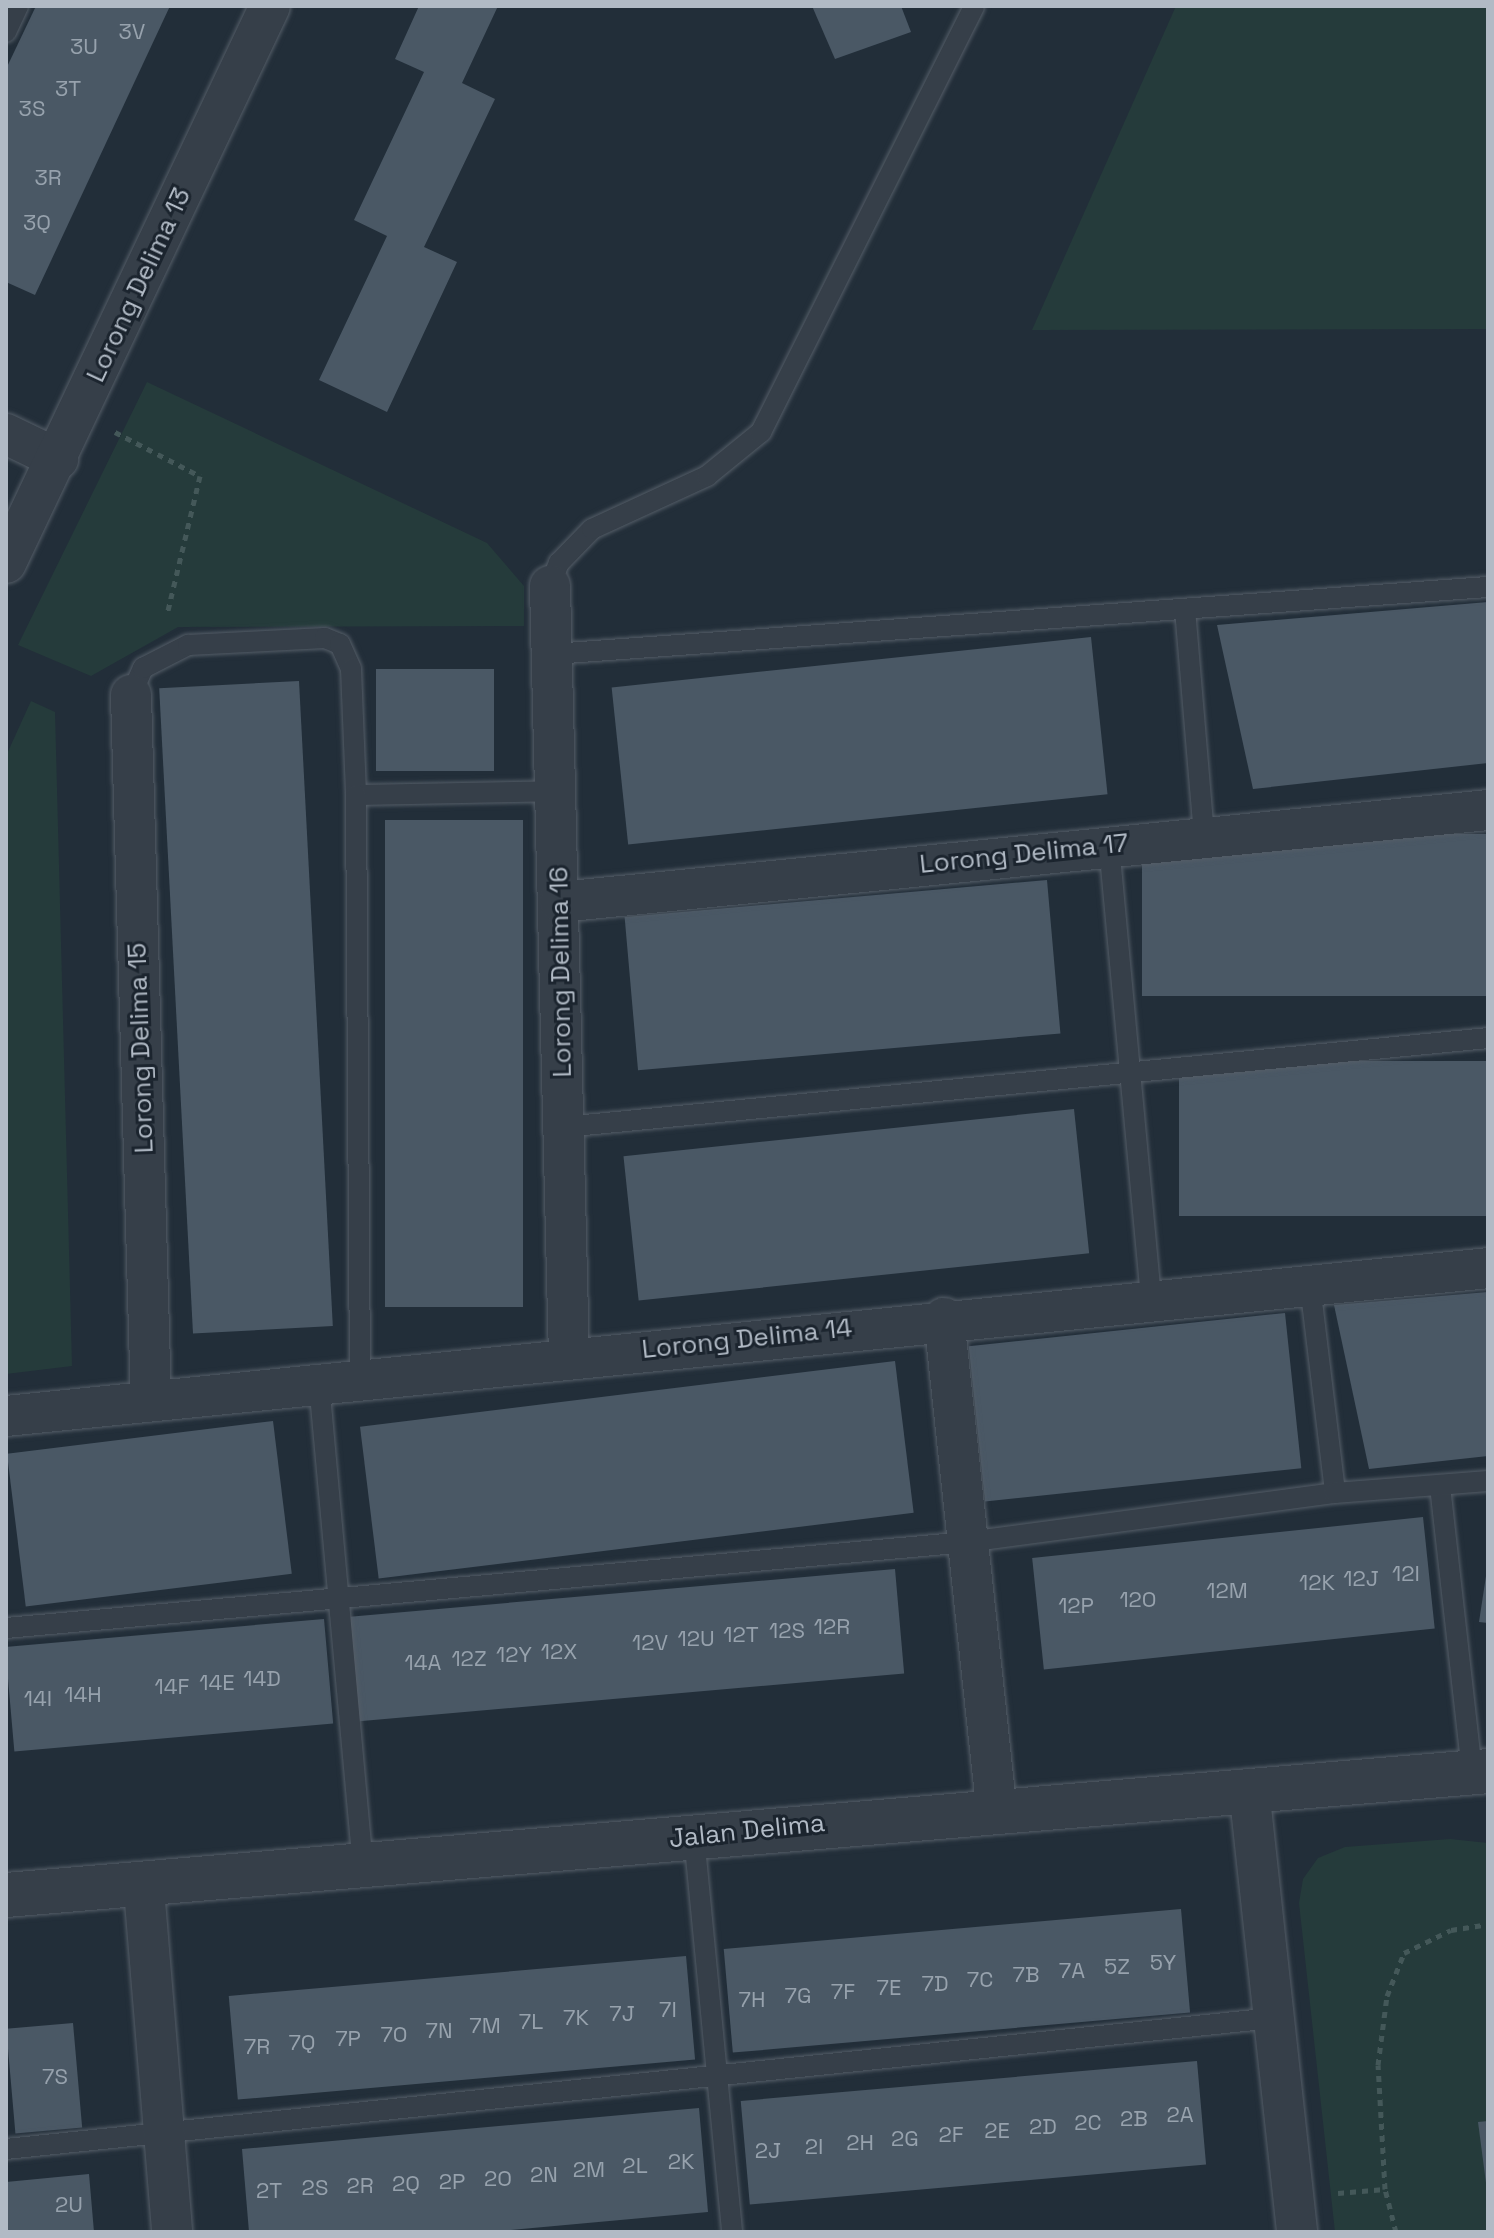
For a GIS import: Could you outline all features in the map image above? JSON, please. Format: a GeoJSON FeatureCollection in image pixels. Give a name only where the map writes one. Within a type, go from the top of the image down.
{"type":"FeatureCollection","features":[{"type":"Feature","properties":{"kind":"street","name":"Lorong Delima 13"},"geometry":{"type":"LineString","coordinates":[[6,563],[58,459],[270,6]]}},
{"type":"Feature","properties":{"kind":"street"},"geometry":{"type":"LineString","coordinates":[[6,434],[58,459]]}},
{"type":"Feature","properties":{"kind":"street","name":"Lorong Delima 16"},"geometry":{"type":"LineString","coordinates":[[550,586],[569,1357]]}},
{"type":"Feature","properties":{"kind":"street","name":"Lorong Delima 15"},"geometry":{"type":"LineString","coordinates":[[131,695],[151,1401]]}},
{"type":"Feature","properties":{"kind":"street","name":"Lorong Delima 17"},"geometry":{"type":"LineString","coordinates":[[560,902],[1109,845],[1488,810]]}},
{"type":"Feature","properties":{"kind":"street","name":"Lorong Delima 14"},"geometry":{"type":"LineString","coordinates":[[6,1416],[944,1318],[1488,1268]]}},
{"type":"Feature","properties":{"kind":"street"},"geometry":{"type":"LineString","coordinates":[[944,1318],[996,1807]]}},
{"type":"Feature","properties":{"kind":"street","name":"Jalan Delima"},"geometry":{"type":"LineString","coordinates":[[6,1895],[144,1889],[996,1807],[1480,1771]]}},
{"type":"Feature","properties":{"kind":"street"},"geometry":{"type":"LineString","coordinates":[[1249,1789],[1297,2232]]}},
{"type":"Feature","properties":{"kind":"street"},"geometry":{"type":"LineString","coordinates":[[144,1889],[172,2232]]}},
{"type":"Feature","properties":{"kind":"lane"},"geometry":{"type":"LineString","coordinates":[[6,32],[18,6]]}},
{"type":"Feature","properties":{"kind":"lane"},"geometry":{"type":"LineString","coordinates":[[550,586],[559,563],[592,529],[707,476],[761,432],[974,6]]}},
{"type":"Feature","properties":{"kind":"lane"},"geometry":{"type":"LineString","coordinates":[[553,654],[1488,587]]}},
{"type":"Feature","properties":{"kind":"lane"},"geometry":{"type":"LineString","coordinates":[[1185,609],[1204,837]]}},
{"type":"Feature","properties":{"kind":"lane"},"geometry":{"type":"LineString","coordinates":[[131,695],[143,668],[188,645],[325,638],[340,644],[351,669],[356,795],[360,1379]]}},
{"type":"Feature","properties":{"kind":"lane"},"geometry":{"type":"LineString","coordinates":[[356,795],[556,791]]}},
{"type":"Feature","properties":{"kind":"lane"},"geometry":{"type":"LineString","coordinates":[[1109,845],[1151,1300]]}},
{"type":"Feature","properties":{"kind":"lane"},"geometry":{"type":"LineString","coordinates":[[564,1127],[1131,1075],[1488,1038]]}},
{"type":"Feature","properties":{"kind":"lane"},"geometry":{"type":"LineString","coordinates":[[1310,1285],[1335,1493]]}},
{"type":"Feature","properties":{"kind":"lane"},"geometry":{"type":"LineString","coordinates":[[319,1383],[341,1594],[363,1869]]}},
{"type":"Feature","properties":{"kind":"lane"},"geometry":{"type":"LineString","coordinates":[[6,1628],[341,1594],[967,1542],[1335,1493],[1488,1481]]}},
{"type":"Feature","properties":{"kind":"lane"},"geometry":{"type":"LineString","coordinates":[[1440,1486],[1480,1771]]}},
{"type":"Feature","properties":{"kind":"lane"},"geometry":{"type":"LineString","coordinates":[[694,1836],[732,2232]]}},
{"type":"Feature","properties":{"kind":"lane"},"geometry":{"type":"LineString","coordinates":[[6,2149],[715,2072],[1274,2018]]}},
{"type":"Feature","properties":{"kind":"path"},"geometry":{"type":"LineString","coordinates":[[147,448],[200,476],[157,660]]}},
{"type":"Feature","properties":{"kind":"path"},"geometry":{"type":"LineString","coordinates":[[1396,2232],[1385,2189],[1378,2065],[1387,1996],[1404,1953],[1451,1930],[1488,1924]]}},
{"type":"Feature","properties":{"kind":"green space"},"geometry":{"type":"Polygon","coordinates":[[[1176,6],[1488,6],[1488,329],[1032,330],[1176,6]]]}},
{"type":"Feature","properties":{"kind":"green space"},"geometry":{"type":"Polygon","coordinates":[[[147,382],[487,543],[524,586],[524,626],[178,627],[91,676],[18,645],[147,382]]]}},
{"type":"Feature","properties":{"kind":"green space"},"geometry":{"type":"Polygon","coordinates":[[[31,701],[55,712],[72,1366],[6,1374],[6,756],[31,701]]]}},
{"type":"Feature","properties":{"kind":"green space"},"geometry":{"type":"Polygon","coordinates":[[[1450,1839],[1488,1843],[1488,2232],[1335,2232],[1299,1903],[1303,1879],[1318,1858],[1345,1847],[1450,1839]]]}},
{"type":"Feature","properties":{"kind":"building"},"geometry":{"type":"Polygon","coordinates":[[[36,6],[170,6],[35,295],[6,282],[6,69],[36,6]]]}},
{"type":"Feature","properties":{"kind":"building"},"geometry":{"type":"Polygon","coordinates":[[[419,6],[498,6],[462,83],[495,99],[424,247],[457,262],[387,412],[319,380],[387,236],[354,220],[424,72],[395,59],[419,6]]]}},
{"type":"Feature","properties":{"kind":"building"},"geometry":{"type":"Polygon","coordinates":[[[812,6],[901,6],[911,32],[835,59],[812,6]]]}},
{"type":"Feature","properties":{"kind":"building"},"geometry":{"type":"Polygon","coordinates":[[[1488,602],[1488,763],[1253,789],[1217,625],[1488,602]]]}},
{"type":"Feature","properties":{"kind":"building"},"geometry":{"type":"Polygon","coordinates":[[[1091,637],[1108,794],[628,845],[612,687],[1091,637]]]}},
{"type":"Feature","properties":{"kind":"building"},"geometry":{"type":"Polygon","coordinates":[[[376,669],[494,669],[494,771],[376,771],[376,669]]]}},
{"type":"Feature","properties":{"kind":"building"},"geometry":{"type":"Polygon","coordinates":[[[299,681],[333,1326],[193,1333],[159,688],[299,681]]]}},
{"type":"Feature","properties":{"kind":"building"},"geometry":{"type":"Polygon","coordinates":[[[385,820],[523,820],[523,1307],[385,1307],[385,820]]]}},
{"type":"Feature","properties":{"kind":"building"},"geometry":{"type":"Polygon","coordinates":[[[1142,834],[1488,834],[1488,996],[1142,996],[1142,834]]]}},
{"type":"Feature","properties":{"kind":"building"},"geometry":{"type":"Polygon","coordinates":[[[1047,880],[1060,1033],[638,1070],[625,917],[1047,880]]]}},
{"type":"Feature","properties":{"kind":"building"},"geometry":{"type":"Polygon","coordinates":[[[1179,1061],[1488,1061],[1488,1216],[1179,1216],[1179,1061]]]}},
{"type":"Feature","properties":{"kind":"building"},"geometry":{"type":"Polygon","coordinates":[[[1074,1109],[1089,1253],[639,1301],[623,1156],[1074,1109]]]}},
{"type":"Feature","properties":{"kind":"building"},"geometry":{"type":"Polygon","coordinates":[[[1488,1292],[1488,1456],[1369,1469],[1334,1305],[1488,1292]]]}},
{"type":"Feature","properties":{"kind":"building"},"geometry":{"type":"Polygon","coordinates":[[[1285,1313],[1301,1468],[985,1501],[969,1346],[1285,1313]]]}},
{"type":"Feature","properties":{"kind":"building"},"geometry":{"type":"Polygon","coordinates":[[[895,1361],[914,1513],[379,1579],[360,1427],[895,1361]]]}},
{"type":"Feature","properties":{"kind":"building"},"geometry":{"type":"Polygon","coordinates":[[[273,1421],[292,1574],[26,1607],[7,1454],[273,1421]]]}},
{"type":"Feature","properties":{"kind":"building"},"geometry":{"type":"Polygon","coordinates":[[[1423,1517],[1435,1628],[1044,1669],[1032,1558],[1423,1517]]]}},
{"type":"Feature","properties":{"kind":"building"},"geometry":{"type":"Polygon","coordinates":[[[895,1569],[904,1674],[359,1721],[350,1617],[895,1569]]]}},
{"type":"Feature","properties":{"kind":"building"},"geometry":{"type":"Polygon","coordinates":[[[1488,1576],[1488,1623],[1479,1622],[1488,1576]]]}},
{"type":"Feature","properties":{"kind":"building"},"geometry":{"type":"Polygon","coordinates":[[[324,1619],[333,1724],[14,1751],[6,1647],[324,1619]]]}},
{"type":"Feature","properties":{"kind":"building"},"geometry":{"type":"Polygon","coordinates":[[[1181,1909],[1190,2013],[733,2053],[724,1949],[1181,1909]]]}},
{"type":"Feature","properties":{"kind":"building"},"geometry":{"type":"Polygon","coordinates":[[[686,1956],[695,2060],[238,2100],[229,1996],[686,1956]]]}},
{"type":"Feature","properties":{"kind":"building"},"geometry":{"type":"Polygon","coordinates":[[[73,2023],[82,2128],[15,2133],[6,2029],[73,2023]]]}},
{"type":"Feature","properties":{"kind":"building"},"geometry":{"type":"Polygon","coordinates":[[[1197,2061],[1206,2165],[750,2205],[741,2101],[1197,2061]]]}},
{"type":"Feature","properties":{"kind":"building"},"geometry":{"type":"Polygon","coordinates":[[[699,2108],[708,2212],[488,2232],[249,2232],[242,2149],[699,2108]]]}},
{"type":"Feature","properties":{"kind":"building"},"geometry":{"type":"Polygon","coordinates":[[[1488,2121],[1488,2183],[1486,2183],[1478,2122],[1488,2121]]]}},
{"type":"Feature","properties":{"kind":"building"},"geometry":{"type":"Polygon","coordinates":[[[89,2174],[94,2232],[6,2232],[6,2182],[89,2174]]]}}]}
